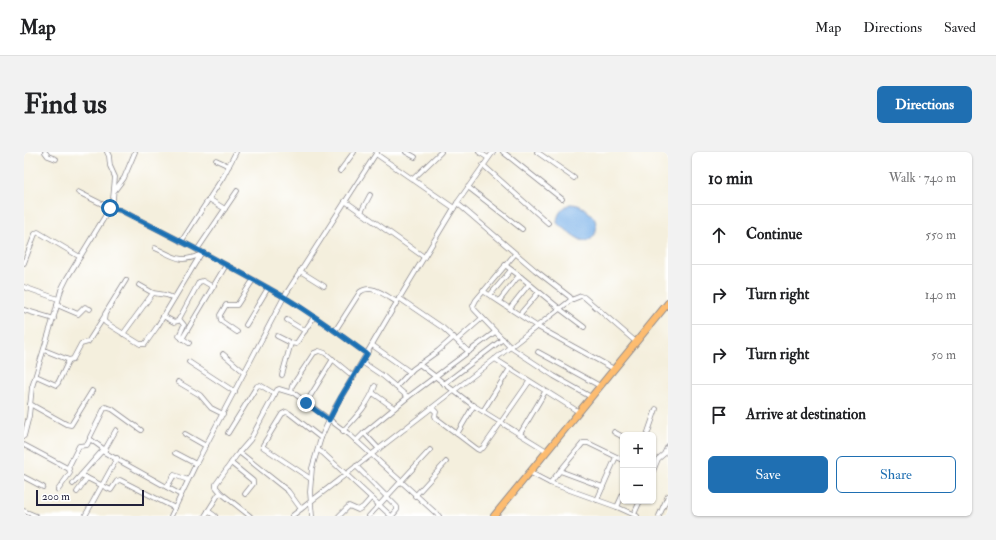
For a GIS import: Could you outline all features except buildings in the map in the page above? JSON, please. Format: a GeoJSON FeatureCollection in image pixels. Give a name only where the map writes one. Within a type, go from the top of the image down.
{"type":"FeatureCollection","features":[{"type":"Feature","properties":{"kind":"highway"},"geometry":{"type":"LineString","coordinates":[[494,516],[668,303]]}},
{"type":"Feature","properties":{"kind":"street"},"geometry":{"type":"LineString","coordinates":[[45,152],[48,156],[56,159]]}},
{"type":"Feature","properties":{"kind":"street"},"geometry":{"type":"LineString","coordinates":[[115,190],[124,178],[134,152]]}},
{"type":"Feature","properties":{"kind":"street"},"geometry":{"type":"LineString","coordinates":[[181,242],[209,200],[236,152]]}},
{"type":"Feature","properties":{"kind":"street"},"geometry":{"type":"LineString","coordinates":[[340,171],[354,152]]}},
{"type":"Feature","properties":{"kind":"street"},"geometry":{"type":"LineString","coordinates":[[406,152],[415,157]]}},
{"type":"Feature","properties":{"kind":"street"},"geometry":{"type":"LineString","coordinates":[[413,179],[441,152]]}},
{"type":"Feature","properties":{"kind":"street"},"geometry":{"type":"LineString","coordinates":[[479,152],[488,158]]}},
{"type":"Feature","properties":{"kind":"street"},"geometry":{"type":"LineString","coordinates":[[312,516],[310,502],[310,479],[321,438],[329,420],[398,300],[457,203],[493,152]]}},
{"type":"Feature","properties":{"kind":"street"},"geometry":{"type":"LineString","coordinates":[[503,152],[562,199]]}},
{"type":"Feature","properties":{"kind":"street"},"geometry":{"type":"LineString","coordinates":[[24,436],[29,416],[30,396],[54,319],[63,284],[110,208],[115,190],[115,177],[110,166],[109,153]]}},
{"type":"Feature","properties":{"kind":"street"},"geometry":{"type":"LineString","coordinates":[[171,516],[196,464],[284,297],[377,153],[454,208]]}},
{"type":"Feature","properties":{"kind":"street"},"geometry":{"type":"LineString","coordinates":[[541,153],[574,178]]}},
{"type":"Feature","properties":{"kind":"street"},"geometry":{"type":"LineString","coordinates":[[216,160],[229,166]]}},
{"type":"Feature","properties":{"kind":"street"},"geometry":{"type":"LineString","coordinates":[[483,165],[548,223]]}},
{"type":"Feature","properties":{"kind":"street"},"geometry":{"type":"LineString","coordinates":[[468,187],[522,229]]}},
{"type":"Feature","properties":{"kind":"street"},"geometry":{"type":"LineString","coordinates":[[104,317],[106,323],[140,344],[145,344],[237,191]]}},
{"type":"Feature","properties":{"kind":"street"},"geometry":{"type":"LineString","coordinates":[[78,192],[110,208],[120,210],[268,288],[284,297],[367,354]]}},
{"type":"Feature","properties":{"kind":"street"},"geometry":{"type":"LineString","coordinates":[[361,212],[370,195]]}},
{"type":"Feature","properties":{"kind":"street"},"geometry":{"type":"LineString","coordinates":[[209,200],[225,209]]}},
{"type":"Feature","properties":{"kind":"street"},"geometry":{"type":"LineString","coordinates":[[345,201],[424,257]]}},
{"type":"Feature","properties":{"kind":"street"},"geometry":{"type":"LineString","coordinates":[[457,203],[515,254],[572,300]]}},
{"type":"Feature","properties":{"kind":"street"},"geometry":{"type":"LineString","coordinates":[[24,263],[26,253],[35,234],[38,232],[80,257]]}},
{"type":"Feature","properties":{"kind":"street"},"geometry":{"type":"LineString","coordinates":[[155,248],[183,260],[189,259],[200,252]]}},
{"type":"Feature","properties":{"kind":"street"},"geometry":{"type":"LineString","coordinates":[[515,254],[483,291],[473,306],[482,318],[510,347],[554,376],[591,397]]}},
{"type":"Feature","properties":{"kind":"street"},"geometry":{"type":"LineString","coordinates":[[182,339],[226,265]]}},
{"type":"Feature","properties":{"kind":"street"},"geometry":{"type":"LineString","coordinates":[[505,265],[584,327]]}},
{"type":"Feature","properties":{"kind":"street"},"geometry":{"type":"LineString","coordinates":[[490,296],[511,270]]}},
{"type":"Feature","properties":{"kind":"street"},"geometry":{"type":"LineString","coordinates":[[300,271],[324,286]]}},
{"type":"Feature","properties":{"kind":"street"},"geometry":{"type":"LineString","coordinates":[[499,301],[517,278],[521,277]]}},
{"type":"Feature","properties":{"kind":"street"},"geometry":{"type":"LineString","coordinates":[[36,376],[56,385],[58,383],[69,360],[75,357],[81,344],[88,342],[126,280]]}},
{"type":"Feature","properties":{"kind":"street"},"geometry":{"type":"LineString","coordinates":[[237,332],[221,321],[220,315],[226,305],[237,305],[253,280]]}},
{"type":"Feature","properties":{"kind":"street"},"geometry":{"type":"LineString","coordinates":[[163,316],[176,322],[199,282],[203,281],[213,287]]}},
{"type":"Feature","properties":{"kind":"street"},"geometry":{"type":"LineString","coordinates":[[510,308],[529,284]]}},
{"type":"Feature","properties":{"kind":"street"},"geometry":{"type":"LineString","coordinates":[[139,285],[153,293],[174,298]]}},
{"type":"Feature","properties":{"kind":"street"},"geometry":{"type":"LineString","coordinates":[[24,287],[58,299]]}},
{"type":"Feature","properties":{"kind":"street"},"geometry":{"type":"LineString","coordinates":[[246,325],[268,288]]}},
{"type":"Feature","properties":{"kind":"street"},"geometry":{"type":"LineString","coordinates":[[335,331],[360,292],[373,289],[398,300],[436,322],[469,352]]}},
{"type":"Feature","properties":{"kind":"street"},"geometry":{"type":"LineString","coordinates":[[483,291],[538,327],[614,369]]}},
{"type":"Feature","properties":{"kind":"street"},"geometry":{"type":"LineString","coordinates":[[520,314],[539,292]]}},
{"type":"Feature","properties":{"kind":"street"},"geometry":{"type":"LineString","coordinates":[[123,334],[153,293]]}},
{"type":"Feature","properties":{"kind":"street"},"geometry":{"type":"LineString","coordinates":[[292,516],[572,300],[581,296],[584,297],[636,342]]}},
{"type":"Feature","properties":{"kind":"street"},"geometry":{"type":"LineString","coordinates":[[57,305],[78,314],[85,307],[90,309]]}},
{"type":"Feature","properties":{"kind":"street"},"geometry":{"type":"LineString","coordinates":[[24,310],[54,319]]}},
{"type":"Feature","properties":{"kind":"street"},"geometry":{"type":"LineString","coordinates":[[277,336],[291,344],[298,343],[314,317]]}},
{"type":"Feature","properties":{"kind":"street"},"geometry":{"type":"LineString","coordinates":[[396,387],[419,364],[456,339],[482,318]]}},
{"type":"Feature","properties":{"kind":"street"},"geometry":{"type":"LineString","coordinates":[[179,319],[184,325],[179,336],[189,343]]}},
{"type":"Feature","properties":{"kind":"street"},"geometry":{"type":"LineString","coordinates":[[287,320],[305,331]]}},
{"type":"Feature","properties":{"kind":"street"},"geometry":{"type":"LineString","coordinates":[[356,441],[408,397],[495,332]]}},
{"type":"Feature","properties":{"kind":"street"},"geometry":{"type":"LineString","coordinates":[[444,384],[502,339]]}},
{"type":"Feature","properties":{"kind":"street"},"geometry":{"type":"LineString","coordinates":[[282,375],[291,344]]}},
{"type":"Feature","properties":{"kind":"street"},"geometry":{"type":"LineString","coordinates":[[372,345],[410,372]]}},
{"type":"Feature","properties":{"kind":"street"},"geometry":{"type":"LineString","coordinates":[[44,350],[69,360]]}},
{"type":"Feature","properties":{"kind":"street"},"geometry":{"type":"LineString","coordinates":[[293,394],[291,392],[292,386],[314,353],[319,351],[322,351],[354,376]]}},
{"type":"Feature","properties":{"kind":"street"},"geometry":{"type":"LineString","coordinates":[[538,352],[600,386]]}},
{"type":"Feature","properties":{"kind":"street"},"geometry":{"type":"LineString","coordinates":[[223,354],[244,372]]}},
{"type":"Feature","properties":{"kind":"street"},"geometry":{"type":"LineString","coordinates":[[306,403],[333,359]]}},
{"type":"Feature","properties":{"kind":"street"},"geometry":{"type":"LineString","coordinates":[[495,360],[579,412]]}},
{"type":"Feature","properties":{"kind":"street"},"geometry":{"type":"LineString","coordinates":[[189,362],[235,392]]}},
{"type":"Feature","properties":{"kind":"street"},"geometry":{"type":"LineString","coordinates":[[362,362],[408,397]]}},
{"type":"Feature","properties":{"kind":"street"},"geometry":{"type":"LineString","coordinates":[[419,364],[453,391],[547,451]]}},
{"type":"Feature","properties":{"kind":"street"},"geometry":{"type":"LineString","coordinates":[[483,411],[510,370]]}},
{"type":"Feature","properties":{"kind":"street"},"geometry":{"type":"LineString","coordinates":[[178,382],[200,395],[212,408],[223,414]]}},
{"type":"Feature","properties":{"kind":"street"},"geometry":{"type":"LineString","coordinates":[[432,408],[436,412],[436,418],[477,449],[481,450],[484,448],[529,382]]}},
{"type":"Feature","properties":{"kind":"street"},"geometry":{"type":"LineString","coordinates":[[228,433],[257,386],[260,385],[275,394]]}},
{"type":"Feature","properties":{"kind":"street"},"geometry":{"type":"LineString","coordinates":[[343,431],[365,406],[376,386]]}},
{"type":"Feature","properties":{"kind":"street"},"geometry":{"type":"LineString","coordinates":[[250,516],[221,493],[216,487],[216,484],[239,452],[250,440],[275,394],[278,389],[280,389],[293,394],[356,441],[415,496],[439,516]]}},
{"type":"Feature","properties":{"kind":"street"},"geometry":{"type":"LineString","coordinates":[[30,404],[66,424],[71,425],[92,391]]}},
{"type":"Feature","properties":{"kind":"street"},"geometry":{"type":"LineString","coordinates":[[520,434],[545,392]]}},
{"type":"Feature","properties":{"kind":"street"},"geometry":{"type":"LineString","coordinates":[[373,393],[394,408]]}},
{"type":"Feature","properties":{"kind":"street"},"geometry":{"type":"LineString","coordinates":[[457,434],[474,405]]}},
{"type":"Feature","properties":{"kind":"street"},"geometry":{"type":"LineString","coordinates":[[58,490],[70,473],[68,468],[79,446],[87,445],[91,433],[105,407],[112,409],[141,430]]}},
{"type":"Feature","properties":{"kind":"street"},"geometry":{"type":"LineString","coordinates":[[648,432],[656,409]]}},
{"type":"Feature","properties":{"kind":"street"},"geometry":{"type":"LineString","coordinates":[[310,479],[265,449],[263,445],[282,414],[286,412],[321,438]]}},
{"type":"Feature","properties":{"kind":"street"},"geometry":{"type":"LineString","coordinates":[[73,484],[100,451],[104,450],[116,430]]}},
{"type":"Feature","properties":{"kind":"street"},"geometry":{"type":"LineString","coordinates":[[614,432],[620,435]]}},
{"type":"Feature","properties":{"kind":"street"},"geometry":{"type":"LineString","coordinates":[[364,433],[379,449]]}},
{"type":"Feature","properties":{"kind":"street"},"geometry":{"type":"LineString","coordinates":[[185,434],[206,446]]}},
{"type":"Feature","properties":{"kind":"street"},"geometry":{"type":"LineString","coordinates":[[90,439],[104,450],[181,495]]}},
{"type":"Feature","properties":{"kind":"street"},"geometry":{"type":"LineString","coordinates":[[550,483],[583,442],[620,459]]}},
{"type":"Feature","properties":{"kind":"street"},"geometry":{"type":"LineString","coordinates":[[24,445],[68,468]]}},
{"type":"Feature","properties":{"kind":"street"},"geometry":{"type":"LineString","coordinates":[[654,468],[668,446]]}},
{"type":"Feature","properties":{"kind":"street"},"geometry":{"type":"LineString","coordinates":[[318,450],[390,516],[397,508],[356,466]]}},
{"type":"Feature","properties":{"kind":"street"},"geometry":{"type":"LineString","coordinates":[[369,516],[430,450]]}},
{"type":"Feature","properties":{"kind":"street"},"geometry":{"type":"LineString","coordinates":[[239,452],[288,491],[301,509]]}},
{"type":"Feature","properties":{"kind":"street"},"geometry":{"type":"LineString","coordinates":[[175,453],[196,464]]}},
{"type":"Feature","properties":{"kind":"street"},"geometry":{"type":"LineString","coordinates":[[597,500],[616,457]]}},
{"type":"Feature","properties":{"kind":"street"},"geometry":{"type":"LineString","coordinates":[[85,516],[117,458]]}},
{"type":"Feature","properties":{"kind":"street"},"geometry":{"type":"LineString","coordinates":[[415,496],[446,462]]}},
{"type":"Feature","properties":{"kind":"street"},"geometry":{"type":"LineString","coordinates":[[231,463],[252,481],[253,484],[245,494]]}},
{"type":"Feature","properties":{"kind":"street"},"geometry":{"type":"LineString","coordinates":[[560,471],[603,487]]}},
{"type":"Feature","properties":{"kind":"street"},"geometry":{"type":"LineString","coordinates":[[529,472],[550,483],[618,507],[635,515],[639,504]]}},
{"type":"Feature","properties":{"kind":"street"},"geometry":{"type":"LineString","coordinates":[[81,475],[111,490],[117,481],[120,480],[175,508]]}},
{"type":"Feature","properties":{"kind":"street"},"geometry":{"type":"LineString","coordinates":[[167,487],[174,475],[188,480]]}},
{"type":"Feature","properties":{"kind":"street"},"geometry":{"type":"LineString","coordinates":[[24,477],[42,487]]}},
{"type":"Feature","properties":{"kind":"street"},"geometry":{"type":"LineString","coordinates":[[77,492],[87,478]]}},
{"type":"Feature","properties":{"kind":"street"},"geometry":{"type":"LineString","coordinates":[[205,516],[218,495],[221,493]]}},
{"type":"Feature","properties":{"kind":"street"},"geometry":{"type":"LineString","coordinates":[[659,516],[668,496]]}},
{"type":"Feature","properties":{"kind":"street"},"geometry":{"type":"LineString","coordinates":[[339,516],[349,506],[358,510],[361,509],[371,498]]}},
{"type":"Feature","properties":{"kind":"street"},"geometry":{"type":"LineString","coordinates":[[618,507],[620,502]]}},
{"type":"Feature","properties":{"kind":"street"},"geometry":{"type":"LineString","coordinates":[[24,511],[36,516]]}},
{"type":"Feature","properties":{"kind":"street"},"geometry":{"type":"LineString","coordinates":[[208,511],[215,516]]}},
{"type":"Feature","properties":{"kind":"water"},"geometry":{"type":"Polygon","coordinates":[[[570,204],[578,205],[584,208],[594,218],[596,222],[596,231],[595,235],[589,240],[581,240],[557,223],[560,212],[570,204]]]}},
{"type":"Feature","properties":{"kind":"route"},"geometry":{"type":"LineString","coordinates":[[110,208],[120,210],[284,297],[367,354],[329,420],[306,403]]}}]}
